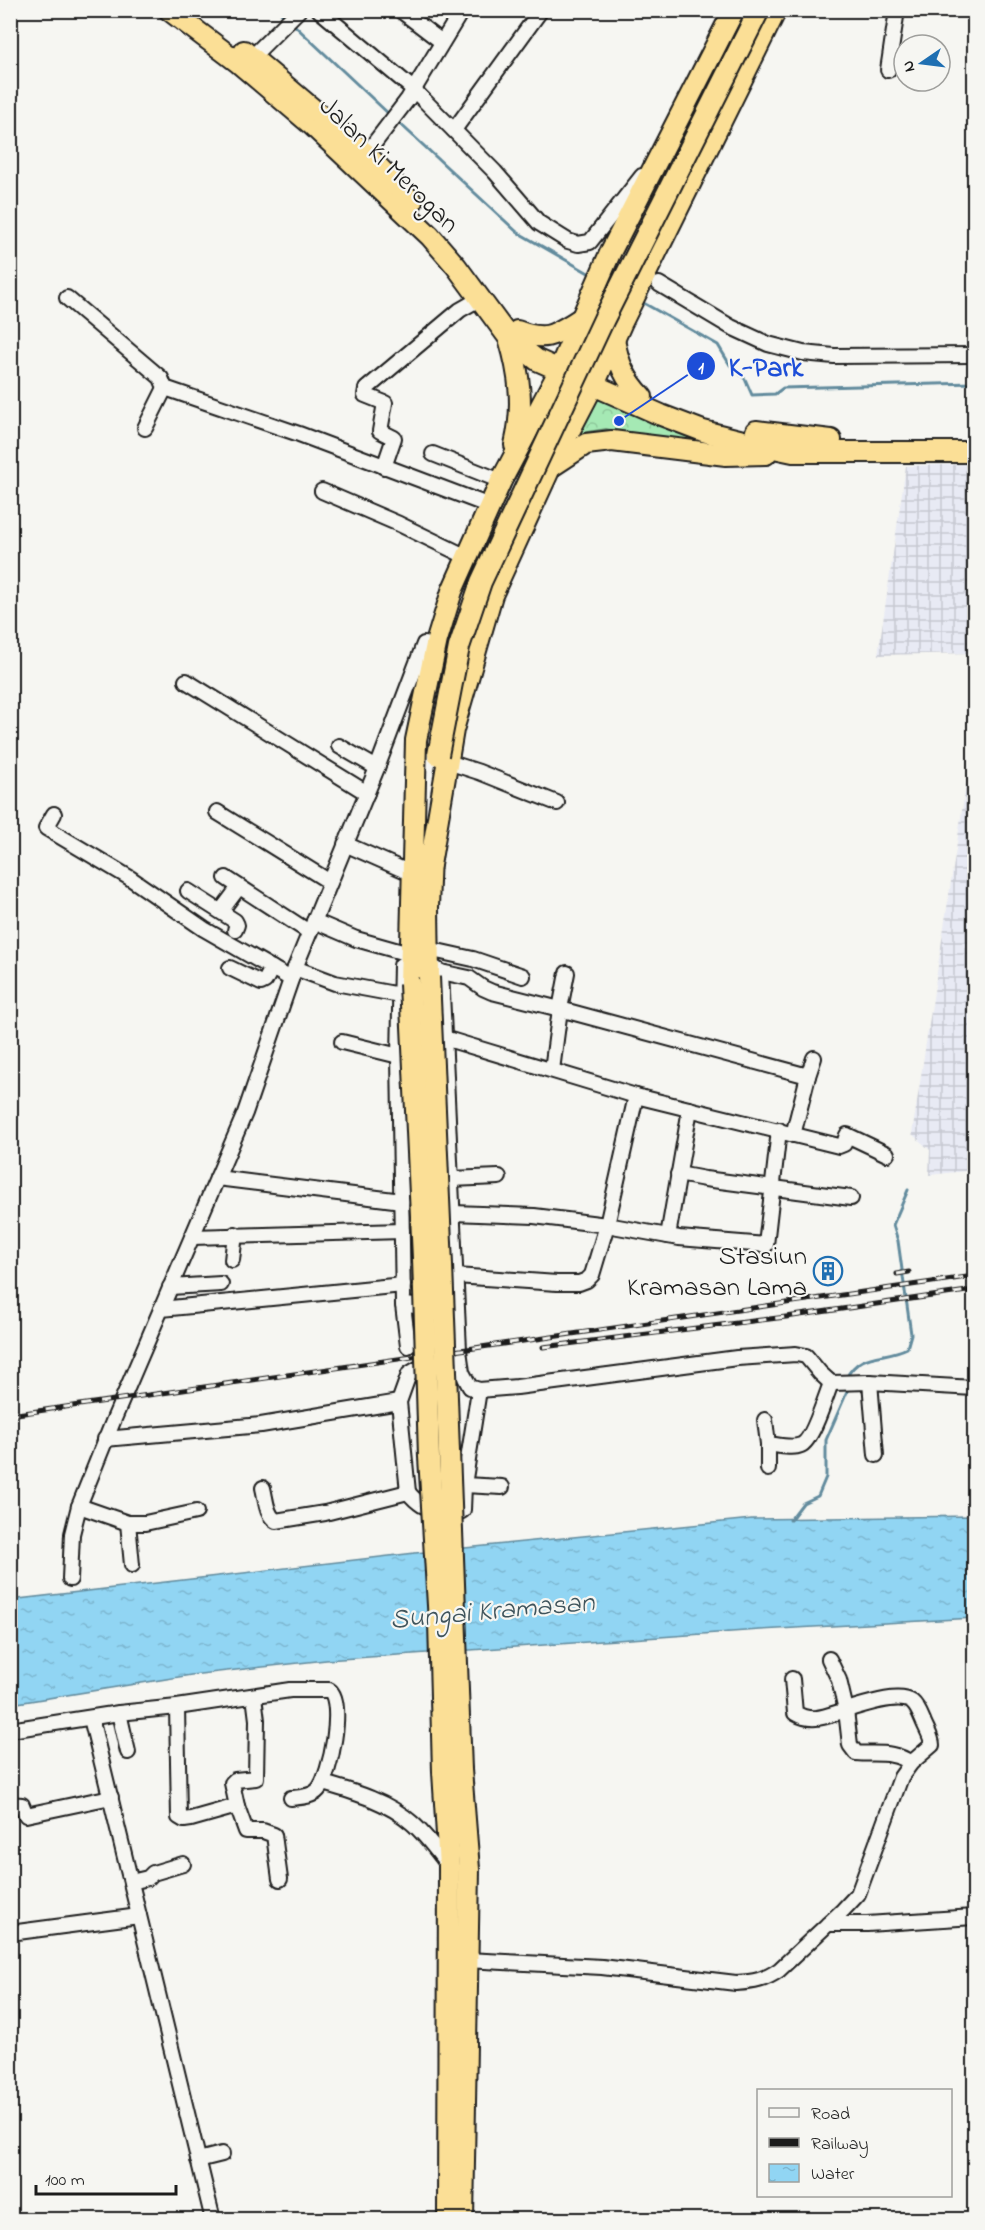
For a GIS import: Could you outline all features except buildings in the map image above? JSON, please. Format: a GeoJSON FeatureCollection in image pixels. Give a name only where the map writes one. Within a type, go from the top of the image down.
{"type":"FeatureCollection","features":[{"type":"Feature","properties":{"kind":"highway","name":"Jalan Ki Merogan"},"geometry":{"type":"LineString","coordinates":[[169,10],[239,63],[311,124],[430,236],[513,334],[558,362],[596,381]]}},
{"type":"Feature","properties":{"kind":"highway","name":"Jalan Ki Merogan"},"geometry":{"type":"LineString","coordinates":[[191,10],[252,57],[366,154],[446,237],[513,334]]}},
{"type":"Feature","properties":{"kind":"highway"},"geometry":{"type":"LineString","coordinates":[[463,2220],[469,1869],[452,1771],[429,1457],[423,1258],[423,974],[415,868],[416,740],[436,648],[452,591],[611,250],[734,10]]}},
{"type":"Feature","properties":{"kind":"highway"},"geometry":{"type":"LineString","coordinates":[[423,974],[415,868],[432,805],[447,646],[463,593],[593,316],[673,153],[748,10]]}},
{"type":"Feature","properties":{"kind":"highway"},"geometry":{"type":"LineString","coordinates":[[437,756],[459,647],[481,582],[610,308],[759,10]]}},
{"type":"Feature","properties":{"kind":"highway"},"geometry":{"type":"LineString","coordinates":[[437,756],[453,730],[492,596],[550,468],[596,381],[618,330],[776,10]]}},
{"type":"Feature","properties":{"kind":"highway"},"geometry":{"type":"LineString","coordinates":[[506,473],[519,424],[521,391],[513,334],[533,337],[551,336],[583,313]]}},
{"type":"Feature","properties":{"kind":"highway"},"geometry":{"type":"LineString","coordinates":[[618,330],[620,367],[642,397]]}},
{"type":"Feature","properties":{"kind":"highway"},"geometry":{"type":"LineString","coordinates":[[596,381],[694,417],[775,435],[830,440],[975,440]]}},
{"type":"Feature","properties":{"kind":"highway"},"geometry":{"type":"LineString","coordinates":[[596,381],[661,415],[703,431],[793,452]]}},
{"type":"Feature","properties":{"kind":"highway"},"geometry":{"type":"LineString","coordinates":[[550,468],[577,448],[597,442],[612,441],[726,455],[793,452],[975,452]]}},
{"type":"Feature","properties":{"kind":"highway"},"geometry":{"type":"LineString","coordinates":[[448,2220],[449,1866],[452,1771]]}},
{"type":"Feature","properties":{"kind":"street"},"geometry":{"type":"LineString","coordinates":[[252,57],[298,10]]}},
{"type":"Feature","properties":{"kind":"street"},"geometry":{"type":"LineString","coordinates":[[319,10],[454,130],[495,172],[539,223],[568,242],[578,244],[590,242],[663,150]]}},
{"type":"Feature","properties":{"kind":"street"},"geometry":{"type":"LineString","coordinates":[[400,10],[442,42]]}},
{"type":"Feature","properties":{"kind":"street"},"geometry":{"type":"LineString","coordinates":[[366,154],[411,94],[462,10]]}},
{"type":"Feature","properties":{"kind":"street"},"geometry":{"type":"LineString","coordinates":[[454,130],[541,10]]}},
{"type":"Feature","properties":{"kind":"street"},"geometry":{"type":"LineString","coordinates":[[888,70],[897,10]]}},
{"type":"Feature","properties":{"kind":"street"},"geometry":{"type":"LineString","coordinates":[[659,284],[731,327],[768,344],[803,353],[834,356],[975,355]]}},
{"type":"Feature","properties":{"kind":"street"},"geometry":{"type":"LineString","coordinates":[[67,298],[161,378],[165,388],[145,428]]}},
{"type":"Feature","properties":{"kind":"street"},"geometry":{"type":"LineString","coordinates":[[384,467],[394,438],[380,431],[386,405],[384,402],[365,395],[366,389],[460,310],[481,298]]}},
{"type":"Feature","properties":{"kind":"street"},"geometry":{"type":"LineString","coordinates":[[165,388],[299,434],[490,506]]}},
{"type":"Feature","properties":{"kind":"street"},"geometry":{"type":"LineString","coordinates":[[433,454],[506,473]]}},
{"type":"Feature","properties":{"kind":"street"},"geometry":{"type":"LineString","coordinates":[[322,491],[399,524],[467,558]]}},
{"type":"Feature","properties":{"kind":"street"},"geometry":{"type":"LineString","coordinates":[[70,1579],[72,1534],[79,1506],[105,1439],[245,1113],[293,974],[378,768],[424,644],[436,648]]}},
{"type":"Feature","properties":{"kind":"street"},"geometry":{"type":"LineString","coordinates":[[186,681],[367,793]]}},
{"type":"Feature","properties":{"kind":"street"},"geometry":{"type":"LineString","coordinates":[[339,746],[378,768]]}},
{"type":"Feature","properties":{"kind":"street"},"geometry":{"type":"LineString","coordinates":[[437,756],[557,802]]}},
{"type":"Feature","properties":{"kind":"street"},"geometry":{"type":"LineString","coordinates":[[217,812],[330,882]]}},
{"type":"Feature","properties":{"kind":"street"},"geometry":{"type":"LineString","coordinates":[[54,814],[46,828],[130,878],[204,929],[272,968],[335,983],[423,974],[469,978],[492,992],[808,1076]]}},
{"type":"Feature","properties":{"kind":"street"},"geometry":{"type":"LineString","coordinates":[[345,844],[415,868],[402,952]]}},
{"type":"Feature","properties":{"kind":"street"},"geometry":{"type":"LineString","coordinates":[[226,878],[311,927],[402,952],[423,974],[444,1038],[460,1358],[462,1372],[470,1387],[479,1390],[518,1388],[737,1358],[795,1354],[806,1356],[826,1380],[841,1383],[870,1382],[975,1388]]}},
{"type":"Feature","properties":{"kind":"street"},"geometry":{"type":"LineString","coordinates":[[221,911],[239,887]]}},
{"type":"Feature","properties":{"kind":"street"},"geometry":{"type":"LineString","coordinates":[[188,891],[236,922],[235,930]]}},
{"type":"Feature","properties":{"kind":"street"},"geometry":{"type":"LineString","coordinates":[[423,974],[473,959],[523,976]]}},
{"type":"Feature","properties":{"kind":"street"},"geometry":{"type":"LineString","coordinates":[[230,968],[261,983],[265,981],[272,968]]}},
{"type":"Feature","properties":{"kind":"street"},"geometry":{"type":"LineString","coordinates":[[552,1070],[567,973]]}},
{"type":"Feature","properties":{"kind":"street"},"geometry":{"type":"LineString","coordinates":[[408,1346],[403,1305],[399,1056],[423,974]]}},
{"type":"Feature","properties":{"kind":"street"},"geometry":{"type":"LineString","coordinates":[[444,1038],[636,1096],[793,1135],[839,1146],[844,1144],[847,1135],[887,1155]]}},
{"type":"Feature","properties":{"kind":"street"},"geometry":{"type":"LineString","coordinates":[[342,1042],[399,1056]]}},
{"type":"Feature","properties":{"kind":"street"},"geometry":{"type":"LineString","coordinates":[[793,1135],[814,1058]]}},
{"type":"Feature","properties":{"kind":"street"},"geometry":{"type":"LineString","coordinates":[[456,1276],[579,1283],[592,1275],[607,1225],[636,1096]]}},
{"type":"Feature","properties":{"kind":"street"},"geometry":{"type":"LineString","coordinates":[[668,1236],[690,1108]]}},
{"type":"Feature","properties":{"kind":"street"},"geometry":{"type":"LineString","coordinates":[[453,1213],[534,1216],[607,1225],[668,1236],[766,1245],[779,1130]]}},
{"type":"Feature","properties":{"kind":"street"},"geometry":{"type":"LineString","coordinates":[[678,1174],[851,1198]]}},
{"type":"Feature","properties":{"kind":"street"},"geometry":{"type":"LineString","coordinates":[[451,1179],[499,1177]]}},
{"type":"Feature","properties":{"kind":"street"},"geometry":{"type":"LineString","coordinates":[[217,1178],[402,1201]]}},
{"type":"Feature","properties":{"kind":"street"},"geometry":{"type":"LineString","coordinates":[[192,1237],[402,1231]]}},
{"type":"Feature","properties":{"kind":"street"},"geometry":{"type":"LineString","coordinates":[[232,1260],[235,1234]]}},
{"type":"Feature","properties":{"kind":"street"},"geometry":{"type":"LineString","coordinates":[[170,1287],[221,1284]]}},
{"type":"Feature","properties":{"kind":"street"},"geometry":{"type":"LineString","coordinates":[[161,1309],[403,1285]]}},
{"type":"Feature","properties":{"kind":"street"},"geometry":{"type":"LineString","coordinates":[[403,1305],[459,1310]]}},
{"type":"Feature","properties":{"kind":"street"},"geometry":{"type":"LineString","coordinates":[[460,1358],[414,1371],[406,1379],[399,1402],[408,1492],[424,1507],[436,1511],[460,1513],[463,1510],[464,1485],[479,1390]]}},
{"type":"Feature","properties":{"kind":"street"},"geometry":{"type":"LineString","coordinates":[[870,1382],[876,1455]]}},
{"type":"Feature","properties":{"kind":"street"},"geometry":{"type":"LineString","coordinates":[[768,1444],[796,1447],[806,1442],[841,1383]]}},
{"type":"Feature","properties":{"kind":"street"},"geometry":{"type":"LineString","coordinates":[[105,1439],[261,1425],[399,1402]]}},
{"type":"Feature","properties":{"kind":"street"},"geometry":{"type":"LineString","coordinates":[[765,1420],[768,1469]]}},
{"type":"Feature","properties":{"kind":"street"},"geometry":{"type":"LineString","coordinates":[[464,1485],[502,1487]]}},
{"type":"Feature","properties":{"kind":"street"},"geometry":{"type":"LineString","coordinates":[[263,1488],[269,1513],[276,1521],[325,1513],[408,1492]]}},
{"type":"Feature","properties":{"kind":"street"},"geometry":{"type":"LineString","coordinates":[[79,1506],[128,1523],[144,1524],[196,1512]]}},
{"type":"Feature","properties":{"kind":"street"},"geometry":{"type":"LineString","coordinates":[[128,1523],[132,1565]]}},
{"type":"Feature","properties":{"kind":"street"},"geometry":{"type":"LineString","coordinates":[[829,1659],[839,1680],[846,1710],[850,1745],[856,1753],[894,1754],[911,1762]]}},
{"type":"Feature","properties":{"kind":"street"},"geometry":{"type":"LineString","coordinates":[[466,1960],[602,1967],[736,1983],[756,1982],[768,1978],[779,1970],[858,1894],[901,1777],[911,1762],[929,1749],[932,1742],[912,1703],[902,1699],[879,1701],[818,1719],[804,1719],[795,1713],[792,1678]]}},
{"type":"Feature","properties":{"kind":"street"},"geometry":{"type":"LineString","coordinates":[[10,1730],[119,1713],[310,1689],[332,1691],[335,1745],[323,1783],[313,1794],[291,1798]]}},
{"type":"Feature","properties":{"kind":"street"},"geometry":{"type":"LineString","coordinates":[[254,1696],[257,1720],[256,1778],[235,1780],[232,1783],[246,1831],[263,1831],[274,1835],[280,1879]]}},
{"type":"Feature","properties":{"kind":"street"},"geometry":{"type":"LineString","coordinates":[[177,1707],[179,1817],[184,1820],[191,1819],[237,1806]]}},
{"type":"Feature","properties":{"kind":"street"},"geometry":{"type":"LineString","coordinates":[[119,1713],[128,1752]]}},
{"type":"Feature","properties":{"kind":"street"},"geometry":{"type":"LineString","coordinates":[[91,1718],[213,2220]]}},
{"type":"Feature","properties":{"kind":"street"},"geometry":{"type":"LineString","coordinates":[[323,1783],[375,1799],[396,1812],[412,1823],[449,1866]]}},
{"type":"Feature","properties":{"kind":"street"},"geometry":{"type":"LineString","coordinates":[[10,1804],[22,1805],[26,1815],[111,1797]]}},
{"type":"Feature","properties":{"kind":"street"},"geometry":{"type":"LineString","coordinates":[[131,1882],[146,1879],[153,1873],[183,1863]]}},
{"type":"Feature","properties":{"kind":"street"},"geometry":{"type":"LineString","coordinates":[[10,1933],[139,1916]]}},
{"type":"Feature","properties":{"kind":"street"},"geometry":{"type":"LineString","coordinates":[[828,1924],[867,1924],[975,1917]]}},
{"type":"Feature","properties":{"kind":"street"},"geometry":{"type":"LineString","coordinates":[[198,2160],[222,2154]]}},
{"type":"Feature","properties":{"kind":"shaded area"},"geometry":{"type":"Polygon","coordinates":[[[974,464],[974,653],[878,655],[906,466],[974,464]]]}},
{"type":"Feature","properties":{"kind":"shaded area"},"geometry":{"type":"Polygon","coordinates":[[[974,733],[974,1170],[929,1175],[930,1150],[912,1134],[974,733]]]}},
{"type":"Feature","properties":{"kind":"green space"},"geometry":{"type":"Polygon","coordinates":[[[596,394],[752,449],[651,437],[606,429],[586,432],[569,443],[596,394]]]}},
{"type":"Feature","properties":{"kind":"water","name":"Sungai Kramasan"},"geometry":{"type":"Polygon","coordinates":[[[974,1516],[974,1618],[760,1630],[326,1660],[191,1675],[11,1704],[10,1600],[415,1553],[752,1519],[974,1516]]]}},
{"type":"Feature","properties":{"kind":"waterway"},"geometry":{"type":"LineString","coordinates":[[278,10],[286,18]]}},
{"type":"Feature","properties":{"kind":"waterway"},"geometry":{"type":"LineString","coordinates":[[293,24],[391,116]]}},
{"type":"Feature","properties":{"kind":"waterway"},"geometry":{"type":"LineString","coordinates":[[396,120],[517,232],[592,275]]}},
{"type":"Feature","properties":{"kind":"waterway"},"geometry":{"type":"LineString","coordinates":[[640,301],[718,345],[730,365],[745,379],[752,395],[775,394],[783,388],[974,383]]}},
{"type":"Feature","properties":{"kind":"waterway"},"geometry":{"type":"LineString","coordinates":[[846,1378],[852,1369],[866,1359],[907,1348],[911,1334],[898,1241],[893,1225],[908,1190]]}},
{"type":"Feature","properties":{"kind":"waterway"},"geometry":{"type":"LineString","coordinates":[[790,1520],[803,1503],[818,1496],[826,1477],[826,1440],[847,1388]]}},
{"type":"Feature","properties":{"kind":"railway"},"geometry":{"type":"LineString","coordinates":[[897,1274],[909,1272]]}},
{"type":"Feature","properties":{"kind":"railway"},"geometry":{"type":"LineString","coordinates":[[10,1415],[974,1276]]}},
{"type":"Feature","properties":{"kind":"railway"},"geometry":{"type":"LineString","coordinates":[[543,1347],[786,1317],[974,1290]]}},
{"type":"Feature","properties":{"kind":"place","name":"K-Park"},"geometry":{"type":"Point","coordinates":[619,421]}},
{"type":"Feature","properties":{"kind":"place","name":"Stasiun Kramasan Lama"},"geometry":{"type":"Point","coordinates":[828,1271]}}]}
